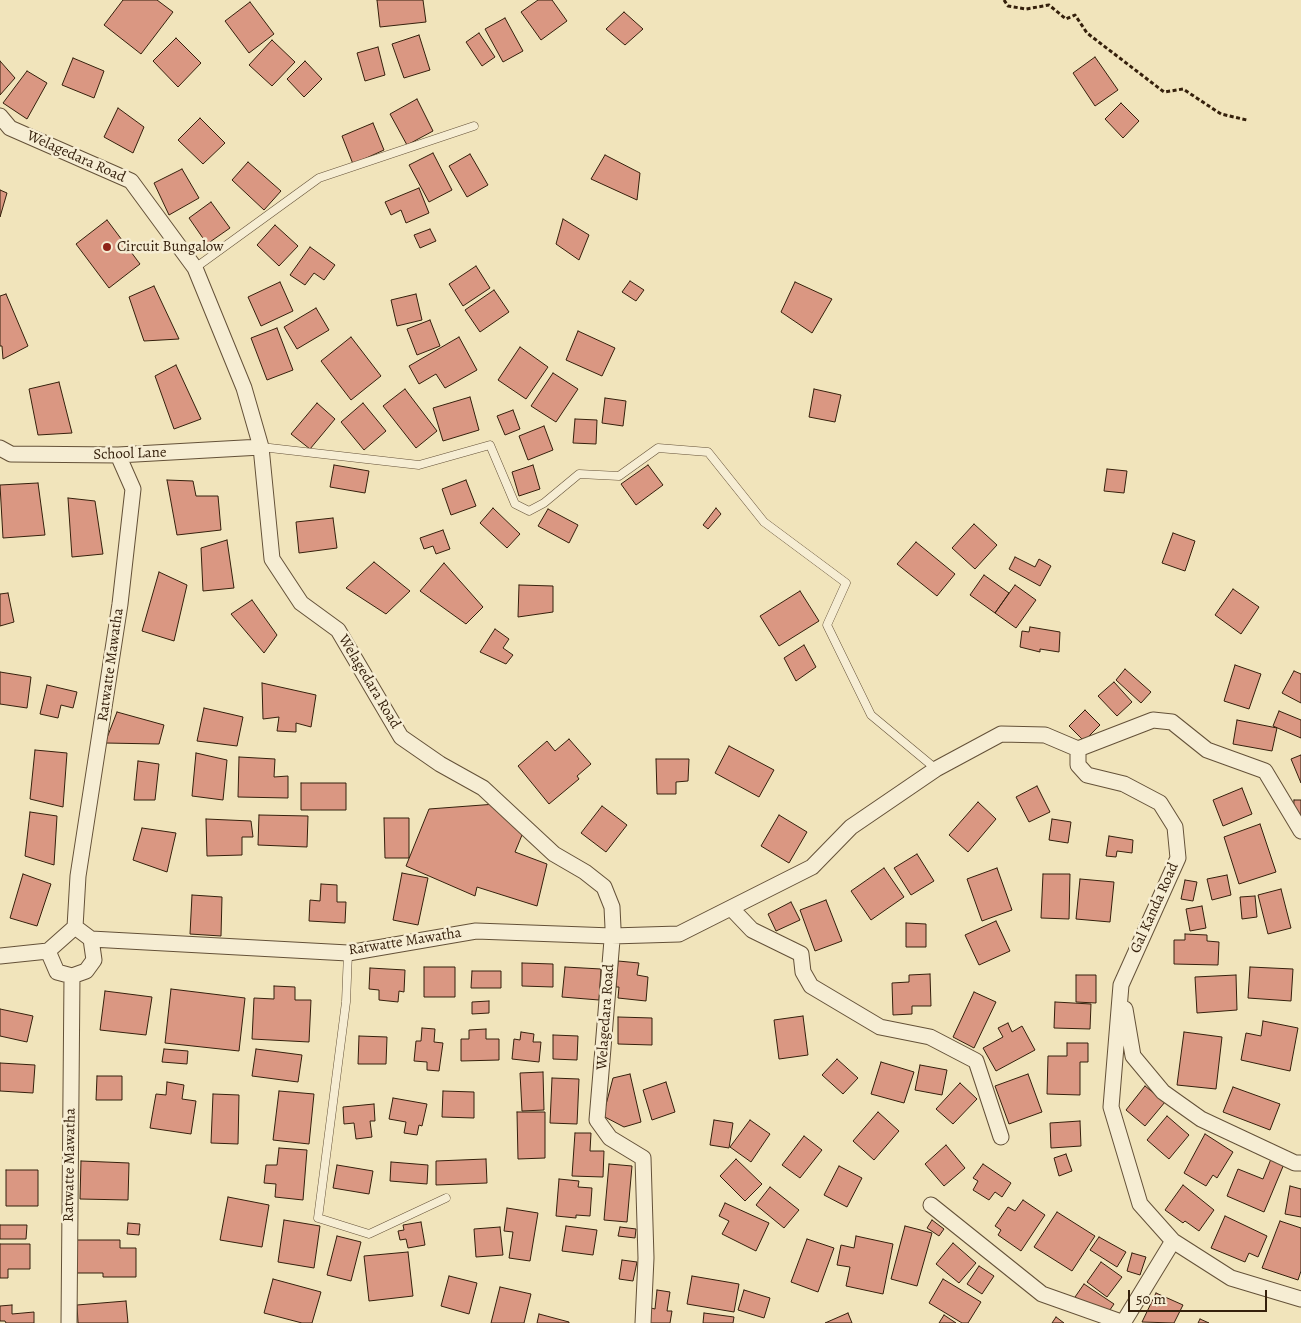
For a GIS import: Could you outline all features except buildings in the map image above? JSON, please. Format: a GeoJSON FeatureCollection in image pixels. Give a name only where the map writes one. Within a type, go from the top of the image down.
{"type":"FeatureCollection","features":[{"type":"Feature","properties":{"kind":"street","name":"Welagedara Road"},"geometry":{"type":"LineString","coordinates":[[0,116],[10,128],[131,181],[196,268],[244,388],[261,447],[272,559],[301,603],[338,630],[401,737],[440,764],[483,788],[554,854],[585,872],[604,887],[612,907],[612,936],[598,1120],[610,1138],[643,1158],[646,1258],[643,1323]]}},
{"type":"Feature","properties":{"kind":"street","name":"School Lane"},"geometry":{"type":"LineString","coordinates":[[0,448],[11,454],[118,455],[261,447]]}},
{"type":"Feature","properties":{"kind":"street","name":"Ratwatte Mawatha"},"geometry":{"type":"LineString","coordinates":[[75,927],[78,876],[120,604],[133,489],[118,455]]}},
{"type":"Feature","properties":{"kind":"street"},"geometry":{"type":"LineString","coordinates":[[1078,749],[1153,720],[1172,722],[1207,750],[1265,771],[1301,831]]}},
{"type":"Feature","properties":{"kind":"street","name":"Ratwatte Mawatha"},"geometry":{"type":"LineString","coordinates":[[91,939],[348,953],[476,930],[612,936],[679,934],[812,867],[851,827],[936,769],[1001,734],[1045,735],[1078,749]]}},
{"type":"Feature","properties":{"kind":"street","name":"Gal Kanda Road"},"geometry":{"type":"LineString","coordinates":[[1078,749],[1078,765],[1087,775],[1124,784],[1160,803],[1175,827],[1178,858],[1121,985],[1111,1107],[1140,1204],[1173,1241],[1232,1278],[1301,1300]]}},
{"type":"Feature","properties":{"kind":"street"},"geometry":{"type":"LineString","coordinates":[[731,908],[752,930],[801,954],[804,972],[811,986],[880,1027],[930,1037],[976,1061],[1001,1137]]}},
{"type":"Feature","properties":{"kind":"street"},"geometry":{"type":"LineString","coordinates":[[0,956],[48,951],[75,927],[91,939],[94,960],[86,971],[72,976],[57,972],[48,951]]}},
{"type":"Feature","properties":{"kind":"street","name":"Ratwatte Mawatha"},"geometry":{"type":"LineString","coordinates":[[69,1323],[72,976]]}},
{"type":"Feature","properties":{"kind":"street"},"geometry":{"type":"LineString","coordinates":[[1121,985],[1132,1056],[1163,1092],[1201,1119],[1295,1163],[1301,1163]]}},
{"type":"Feature","properties":{"kind":"street"},"geometry":{"type":"LineString","coordinates":[[931,1205],[1042,1294],[1124,1323],[1173,1241]]}},
{"type":"Feature","properties":{"kind":"lane"},"geometry":{"type":"LineString","coordinates":[[196,268],[319,178],[474,126]]}},
{"type":"Feature","properties":{"kind":"lane"},"geometry":{"type":"LineString","coordinates":[[261,447],[419,465],[490,444],[515,504],[529,511],[544,502],[579,474],[619,476],[658,448],[708,452],[764,522],[846,583],[827,626],[871,715],[936,769]]}},
{"type":"Feature","properties":{"kind":"lane"},"geometry":{"type":"LineString","coordinates":[[348,953],[346,1002],[318,1218],[369,1234],[446,1198]]}},
{"type":"Feature","properties":{"kind":"path"},"geometry":{"type":"LineString","coordinates":[[1004,0],[1008,6],[1026,9],[1049,5],[1066,19],[1075,16],[1087,33],[1164,92],[1183,89],[1221,114],[1248,120]]}},
{"type":"Feature","properties":{"kind":"place","name":"Circuit Bungalow"},"geometry":{"type":"Point","coordinates":[107,247]}}]}
